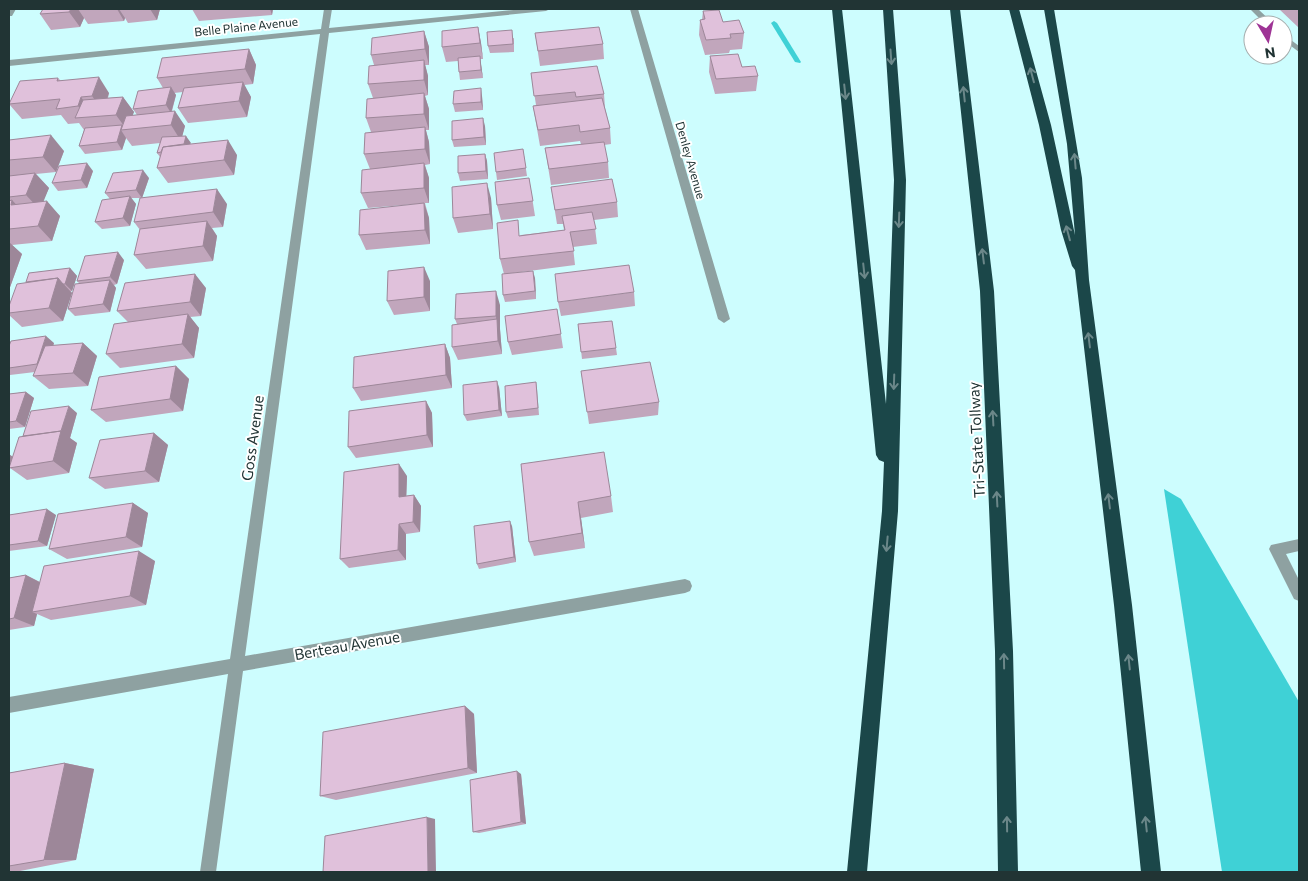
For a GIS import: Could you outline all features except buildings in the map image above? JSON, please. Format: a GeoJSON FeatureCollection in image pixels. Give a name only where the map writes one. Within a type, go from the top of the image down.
{"type":"FeatureCollection","features":[{"type":"Feature","properties":{"kind":"highway"},"geometry":{"type":"LineString","coordinates":[[837,9],[890,511]]}},
{"type":"Feature","properties":{"kind":"highway"},"geometry":{"type":"LineString","coordinates":[[857,872],[890,511],[900,180],[888,9]]}},
{"type":"Feature","properties":{"kind":"highway","name":"Tri-State Tollway"},"geometry":{"type":"LineString","coordinates":[[955,9],[987,291],[1004,651],[1008,872]]}},
{"type":"Feature","properties":{"kind":"highway"},"geometry":{"type":"LineString","coordinates":[[1014,9],[1045,125],[1067,230],[1082,280]]}},
{"type":"Feature","properties":{"kind":"highway"},"geometry":{"type":"LineString","coordinates":[[1049,9],[1073,142],[1082,238],[1082,280],[1123,606],[1151,872]]}},
{"type":"Feature","properties":{"kind":"street"},"geometry":{"type":"LineString","coordinates":[[9,14],[12,9]]}},
{"type":"Feature","properties":{"kind":"street","name":"Goss Avenue"},"geometry":{"type":"LineString","coordinates":[[208,872],[328,9]]}},
{"type":"Feature","properties":{"kind":"street","name":"Belle Plaine Avenue"},"geometry":{"type":"LineString","coordinates":[[9,63],[546,9]]}},
{"type":"Feature","properties":{"kind":"street","name":"Denley Avenue"},"geometry":{"type":"LineString","coordinates":[[634,9],[724,319]]}},
{"type":"Feature","properties":{"kind":"street"},"geometry":{"type":"LineString","coordinates":[[1299,545],[1276,549],[1299,594]]}},
{"type":"Feature","properties":{"kind":"street","name":"Berteau Avenue"},"geometry":{"type":"LineString","coordinates":[[9,705],[685,586]]}},
{"type":"Feature","properties":{"kind":"water"},"geometry":{"type":"Polygon","coordinates":[[[1164,489],[1181,499],[1299,702],[1299,872],[1222,872],[1164,489]]]}},
{"type":"Feature","properties":{"kind":"waterway"},"geometry":{"type":"LineString","coordinates":[[774,23],[798,62]]}}]}
